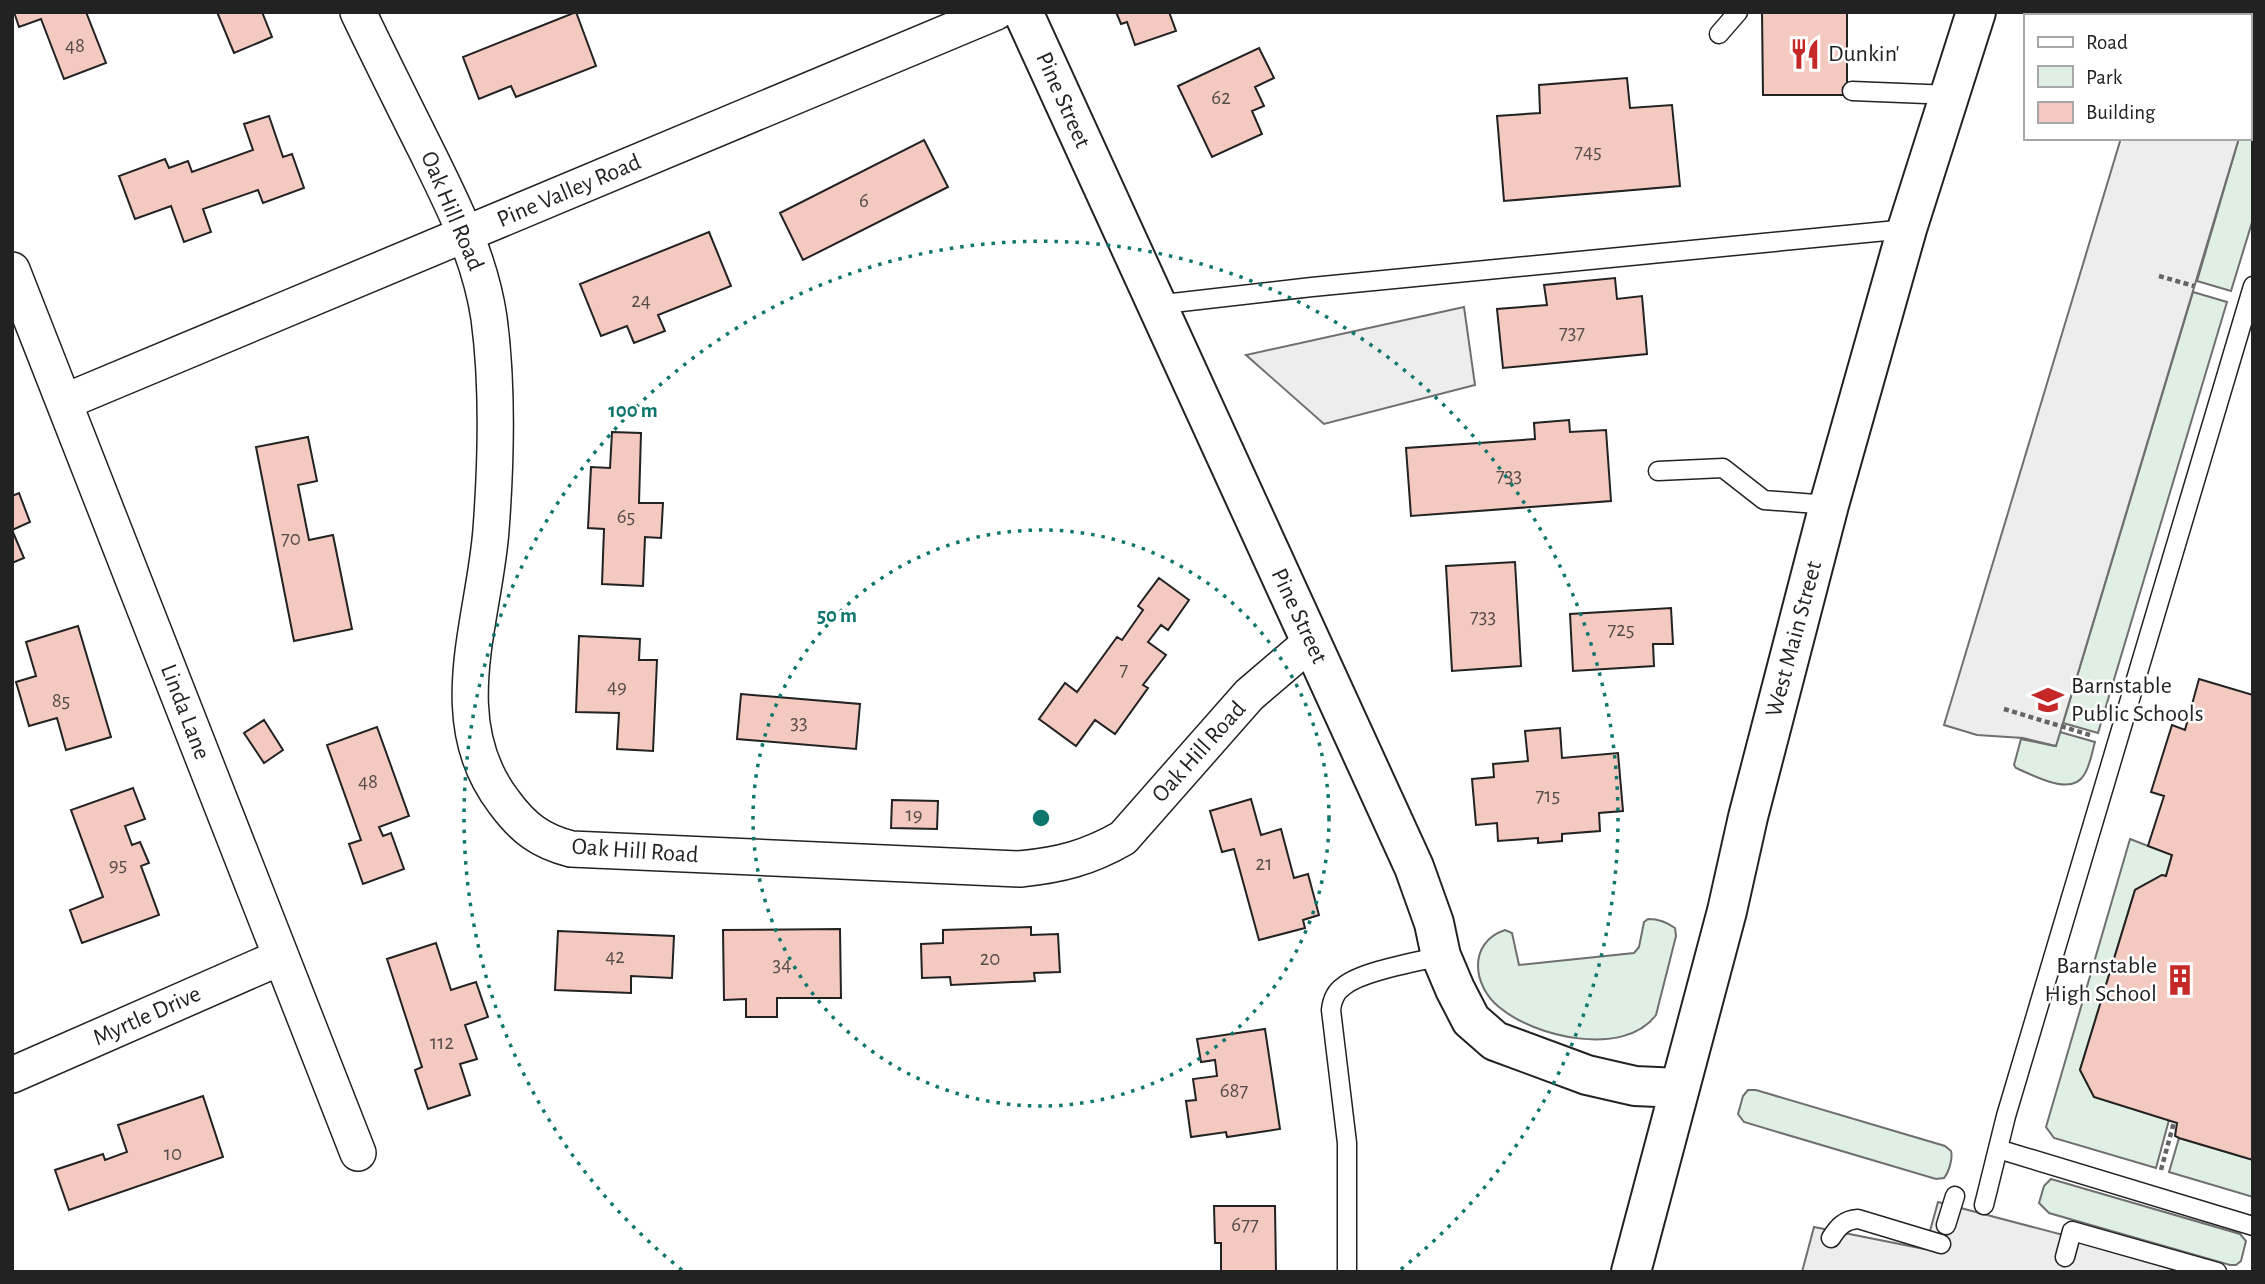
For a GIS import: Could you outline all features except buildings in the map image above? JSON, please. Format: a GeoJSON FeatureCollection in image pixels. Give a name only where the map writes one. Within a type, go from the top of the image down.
{"type":"FeatureCollection","features":[{"type":"Feature","properties":{"kind":"main road","name":"Pine Street"},"geometry":{"type":"LineString","coordinates":[[1023,12],[1414,867],[1434,923],[1441,956],[1471,1020],[1495,1041],[1587,1076],[1635,1086],[1679,1088]]}},
{"type":"Feature","properties":{"kind":"main road","name":"West Main Street"},"geometry":{"type":"LineString","coordinates":[[1631,1272],[1727,911],[1748,817],[1829,505],[1907,229],[1976,12]]}},
{"type":"Feature","properties":{"kind":"street","name":"Oak Hill Road"},"geometry":{"type":"LineString","coordinates":[[358,12],[467,234],[489,318],[495,377],[491,530],[469,685],[471,717],[475,746],[496,791],[514,815],[533,833],[550,844],[572,849],[1020,869],[1060,863],[1095,854],[1123,838],[1250,695],[1311,642]]}},
{"type":"Feature","properties":{"kind":"street","name":"Pine Valley Road"},"geometry":{"type":"LineString","coordinates":[[64,402],[996,12]]}},
{"type":"Feature","properties":{"kind":"street","name":"Linda Lane"},"geometry":{"type":"LineString","coordinates":[[12,270],[358,1153]]}},
{"type":"Feature","properties":{"kind":"street","name":"Myrtle Drive"},"geometry":{"type":"LineString","coordinates":[[12,1075],[281,957]]}},
{"type":"Feature","properties":{"kind":"lane"},"geometry":{"type":"LineString","coordinates":[[1719,34],[1738,12]]}},
{"type":"Feature","properties":{"kind":"lane"},"geometry":{"type":"LineString","coordinates":[[1852,91],[1951,94]]}},
{"type":"Feature","properties":{"kind":"lane"},"geometry":{"type":"LineString","coordinates":[[1156,305],[1312,287],[1907,229]]}},
{"type":"Feature","properties":{"kind":"lane"},"geometry":{"type":"LineString","coordinates":[[1983,1205],[2006,1116],[2096,808],[2253,286]]}},
{"type":"Feature","properties":{"kind":"lane"},"geometry":{"type":"LineString","coordinates":[[1658,471],[1723,468],[1764,500],[1829,505]]}},
{"type":"Feature","properties":{"kind":"lane"},"geometry":{"type":"LineString","coordinates":[[1346,1272],[1347,1143],[1331,1010],[1333,997],[1344,985],[1361,977],[1441,956]]}},
{"type":"Feature","properties":{"kind":"lane"},"geometry":{"type":"LineString","coordinates":[[1998,1149],[2253,1226]]}},
{"type":"Feature","properties":{"kind":"lane"},"geometry":{"type":"LineString","coordinates":[[1947,1225],[1955,1196]]}},
{"type":"Feature","properties":{"kind":"lane"},"geometry":{"type":"LineString","coordinates":[[1831,1238],[1841,1224],[1858,1219],[1941,1244]]}},
{"type":"Feature","properties":{"kind":"lane"},"geometry":{"type":"LineString","coordinates":[[2065,1257],[2072,1231],[2171,1266],[2217,1272]]}},
{"type":"Feature","properties":{"kind":"path"},"geometry":{"type":"LineString","coordinates":[[2159,276],[2194,286]]}},
{"type":"Feature","properties":{"kind":"path"},"geometry":{"type":"LineString","coordinates":[[2004,709],[2097,737]]}},
{"type":"Feature","properties":{"kind":"path"},"geometry":{"type":"LineString","coordinates":[[2158,1181],[2174,1122]]}},
{"type":"Feature","properties":{"kind":"green space"},"geometry":{"type":"Polygon","coordinates":[[[2253,94],[2253,219],[2231,291],[2197,281],[2238,140],[2251,140],[2253,94]]]}},
{"type":"Feature","properties":{"kind":"green space"},"geometry":{"type":"Polygon","coordinates":[[[2193,292],[2227,302],[2098,733],[2063,723],[2193,292]]]}},
{"type":"Feature","properties":{"kind":"green space"},"geometry":{"type":"Polygon","coordinates":[[[2060,732],[2095,742],[2088,767],[2078,781],[2061,784],[2016,768],[2014,765],[2021,739],[2055,746],[2060,732]]]}},
{"type":"Feature","properties":{"kind":"green space"},"geometry":{"type":"Polygon","coordinates":[[[2130,839],[2172,855],[2166,876],[2162,875],[2135,890],[2080,1070],[2094,1097],[2169,1120],[2156,1168],[2054,1138],[2046,1127],[2130,839]]]}},
{"type":"Feature","properties":{"kind":"green space"},"geometry":{"type":"Polygon","coordinates":[[[1648,919],[1659,920],[1672,926],[1676,936],[1656,1015],[1642,1028],[1623,1036],[1579,1038],[1534,1027],[1514,1018],[1499,1007],[1490,998],[1479,977],[1478,966],[1484,945],[1505,930],[1512,933],[1519,965],[1634,953],[1639,947],[1644,922],[1648,919]]]}},
{"type":"Feature","properties":{"kind":"green space"},"geometry":{"type":"Polygon","coordinates":[[[1748,1090],[1756,1090],[1945,1146],[1951,1151],[1949,1169],[1944,1178],[1936,1179],[1744,1122],[1738,1114],[1743,1096],[1748,1090]]]}},
{"type":"Feature","properties":{"kind":"green space"},"geometry":{"type":"Polygon","coordinates":[[[2179,1138],[2253,1160],[2253,1197],[2169,1172],[2179,1138]]]}},
{"type":"Feature","properties":{"kind":"green space"},"geometry":{"type":"Polygon","coordinates":[[[2051,1179],[2240,1234],[2246,1241],[2241,1261],[2230,1265],[2049,1213],[2039,1203],[2044,1186],[2051,1179]]]}},
{"type":"Feature","properties":{"kind":"shaded area"},"geometry":{"type":"Polygon","coordinates":[[[2253,12],[2251,100],[2251,14],[2158,14],[2253,12]]]}},
{"type":"Feature","properties":{"kind":"shaded area"},"geometry":{"type":"Polygon","coordinates":[[[2120,140],[2238,140],[2056,746],[2023,738],[1977,735],[1944,725],[2120,140]]]}},
{"type":"Feature","properties":{"kind":"shaded area"},"geometry":{"type":"Polygon","coordinates":[[[1464,307],[1475,385],[1324,424],[1246,355],[1464,307]]]}},
{"type":"Feature","properties":{"kind":"shaded area"},"geometry":{"type":"Polygon","coordinates":[[[1938,1202],[2203,1272],[1802,1272],[1814,1227],[1925,1249],[1938,1202]]]}},
{"type":"Feature","properties":{"kind":"place","name":"Dunkin'"},"geometry":{"type":"Point","coordinates":[1805,54]}},
{"type":"Feature","properties":{"kind":"place","name":"Barnstable Public Schools"},"geometry":{"type":"Point","coordinates":[2048,700]}},
{"type":"Feature","properties":{"kind":"place","name":"Barnstable High School"},"geometry":{"type":"Point","coordinates":[2180,980]}}]}
